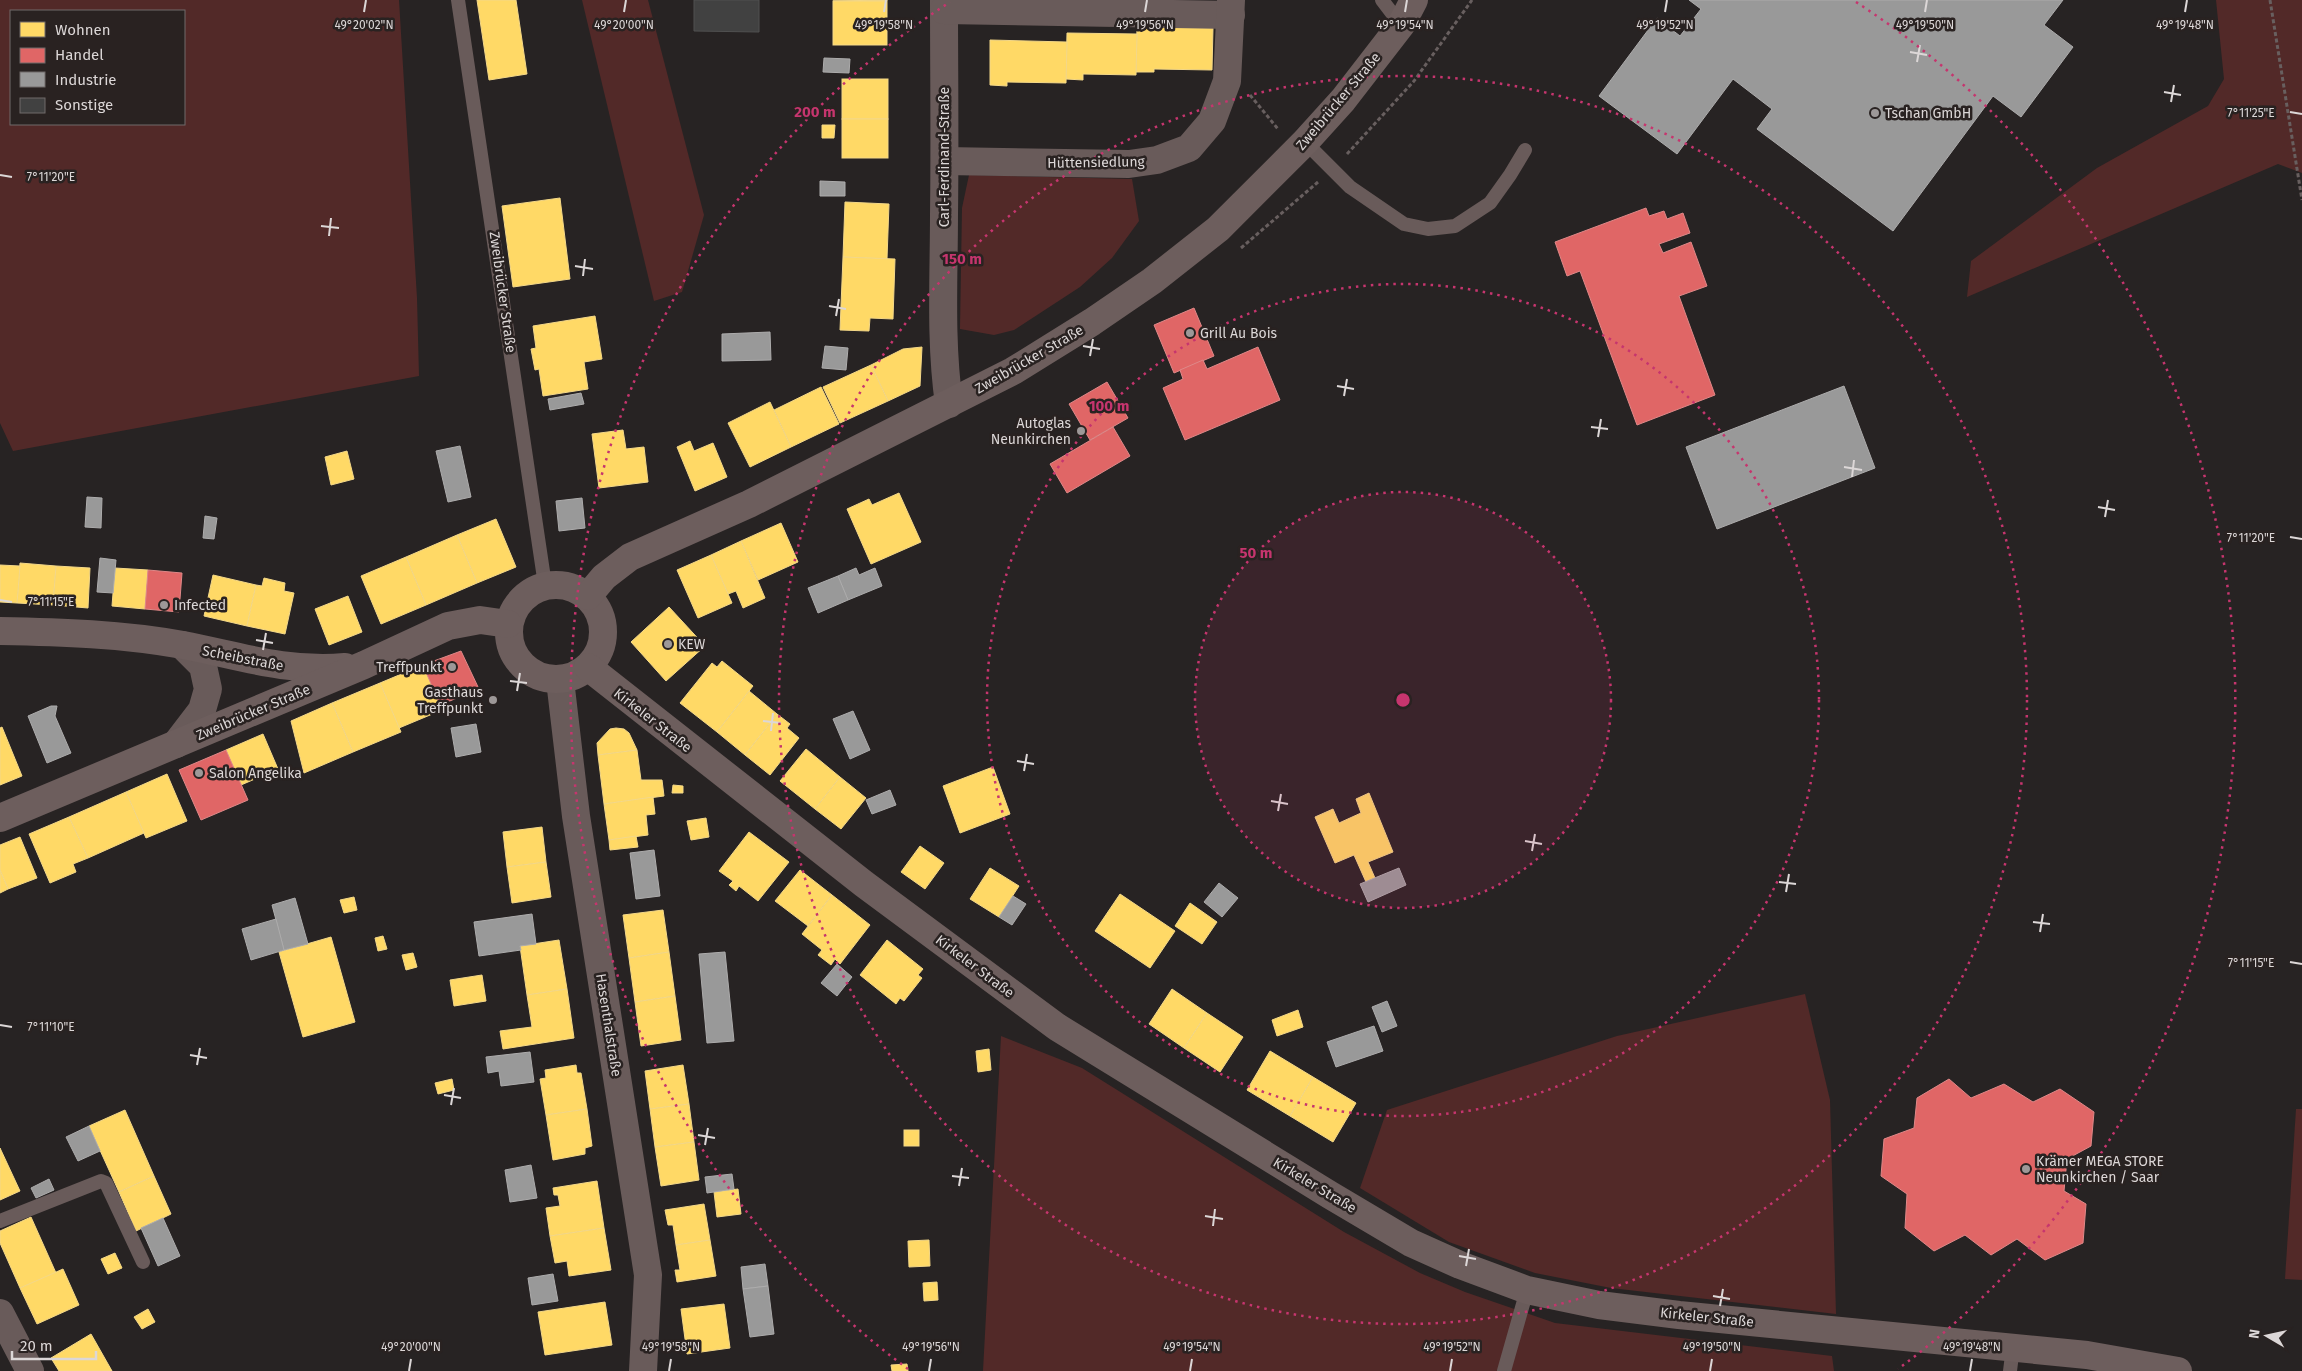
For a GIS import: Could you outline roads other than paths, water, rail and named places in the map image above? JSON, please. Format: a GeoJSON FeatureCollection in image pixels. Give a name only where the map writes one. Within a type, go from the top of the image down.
{"type":"FeatureCollection","features":[{"type":"Feature","properties":{"kind":"main road","name":"Zweibrücker Straße"},"geometry":{"type":"LineString","coordinates":[[588,596],[604,577],[630,557],[673,536],[749,504],[1013,371],[1092,322],[1152,281],[1218,229],[1301,146],[1342,100],[1401,25],[1414,0]]}},
{"type":"Feature","properties":{"kind":"main road","name":"Zweibrücker Straße"},"geometry":{"type":"LineString","coordinates":[[1401,25],[1434,0]]}},
{"type":"Feature","properties":{"kind":"main road"},"geometry":{"type":"LineString","coordinates":[[560,584],[575,588],[588,596],[600,616],[603,640],[598,655],[588,667],[576,676],[560,680],[546,679],[532,674],[521,665],[513,653],[508,639],[508,624],[513,611],[521,599],[532,590],[545,585],[560,584]]}},
{"type":"Feature","properties":{"kind":"main road","name":"Zweibrücker Straße"},"geometry":{"type":"LineString","coordinates":[[0,818],[364,666],[448,626],[480,620],[508,624]]}},
{"type":"Feature","properties":{"kind":"main road","name":"Scheibstraße"},"geometry":{"type":"LineString","coordinates":[[0,631],[91,633],[182,645],[274,666],[323,669],[364,666]]}},
{"type":"Feature","properties":{"kind":"main road","name":"Kirkeler Straße"},"geometry":{"type":"LineString","coordinates":[[588,667],[864,884],[1058,1028],[1411,1243],[1460,1265],[1527,1290],[1600,1305],[2011,1359],[2178,1371]]}},
{"type":"Feature","properties":{"kind":"street","name":"Hüttensiedlung"},"geometry":{"type":"LineString","coordinates":[[944,5],[1231,7],[1227,81],[1212,121],[1189,148],[1157,160],[1129,164],[945,161]]}},
{"type":"Feature","properties":{"kind":"street","name":"Carl-Ferdinand-Straße"},"geometry":{"type":"LineString","coordinates":[[944,5],[943,338],[949,404]]}},
{"type":"Feature","properties":{"kind":"street","name":"Scheibstraße"},"geometry":{"type":"LineString","coordinates":[[176,744],[202,710],[208,689],[203,666],[182,645]]}},
{"type":"Feature","properties":{"kind":"street","name":"Hasenthalstraße"},"geometry":{"type":"LineString","coordinates":[[560,680],[576,816],[648,1275],[643,1371]]}},
{"type":"Feature","properties":{"kind":"street"},"geometry":{"type":"LineString","coordinates":[[0,1313],[30,1371]]}},
{"type":"Feature","properties":{"kind":"lane","name":"Zweibrücker Straße"},"geometry":{"type":"LineString","coordinates":[[458,0],[545,585]]}},
{"type":"Feature","properties":{"kind":"lane"},"geometry":{"type":"LineString","coordinates":[[1382,0],[1401,25]]}},
{"type":"Feature","properties":{"kind":"lane"},"geometry":{"type":"LineString","coordinates":[[1301,146],[1350,188],[1404,224],[1428,229],[1455,226],[1490,203],[1525,150]]}},
{"type":"Feature","properties":{"kind":"lane"},"geometry":{"type":"LineString","coordinates":[[0,1221],[101,1181],[106,1183],[143,1262]]}},
{"type":"Feature","properties":{"kind":"lane"},"geometry":{"type":"LineString","coordinates":[[1504,1371],[1527,1290]]}},
{"type":"Feature","properties":{"kind":"place","name":"Tschan GmbH"},"geometry":{"type":"Point","coordinates":[1875,113]}},
{"type":"Feature","properties":{"kind":"place","name":"Grill Au Bois"},"geometry":{"type":"Point","coordinates":[1190,333]}},
{"type":"Feature","properties":{"kind":"place","name":"Autoglas Neunkirchen"},"geometry":{"type":"Point","coordinates":[1081,431]}},
{"type":"Feature","properties":{"kind":"place","name":"Infected"},"geometry":{"type":"Point","coordinates":[164,605]}},
{"type":"Feature","properties":{"kind":"place","name":"KEW"},"geometry":{"type":"Point","coordinates":[668,644]}},
{"type":"Feature","properties":{"kind":"place","name":"Treffpunkt"},"geometry":{"type":"Point","coordinates":[452,667]}},
{"type":"Feature","properties":{"kind":"place","name":"Gasthaus Treffpunkt"},"geometry":{"type":"Point","coordinates":[493,700]}},
{"type":"Feature","properties":{"kind":"place","name":"Salon Angelika"},"geometry":{"type":"Point","coordinates":[199,773]}},
{"type":"Feature","properties":{"kind":"place","name":"Krämer MEGA STORE Neunkirchen / Saar"},"geometry":{"type":"Point","coordinates":[2026,1169]}}]}
